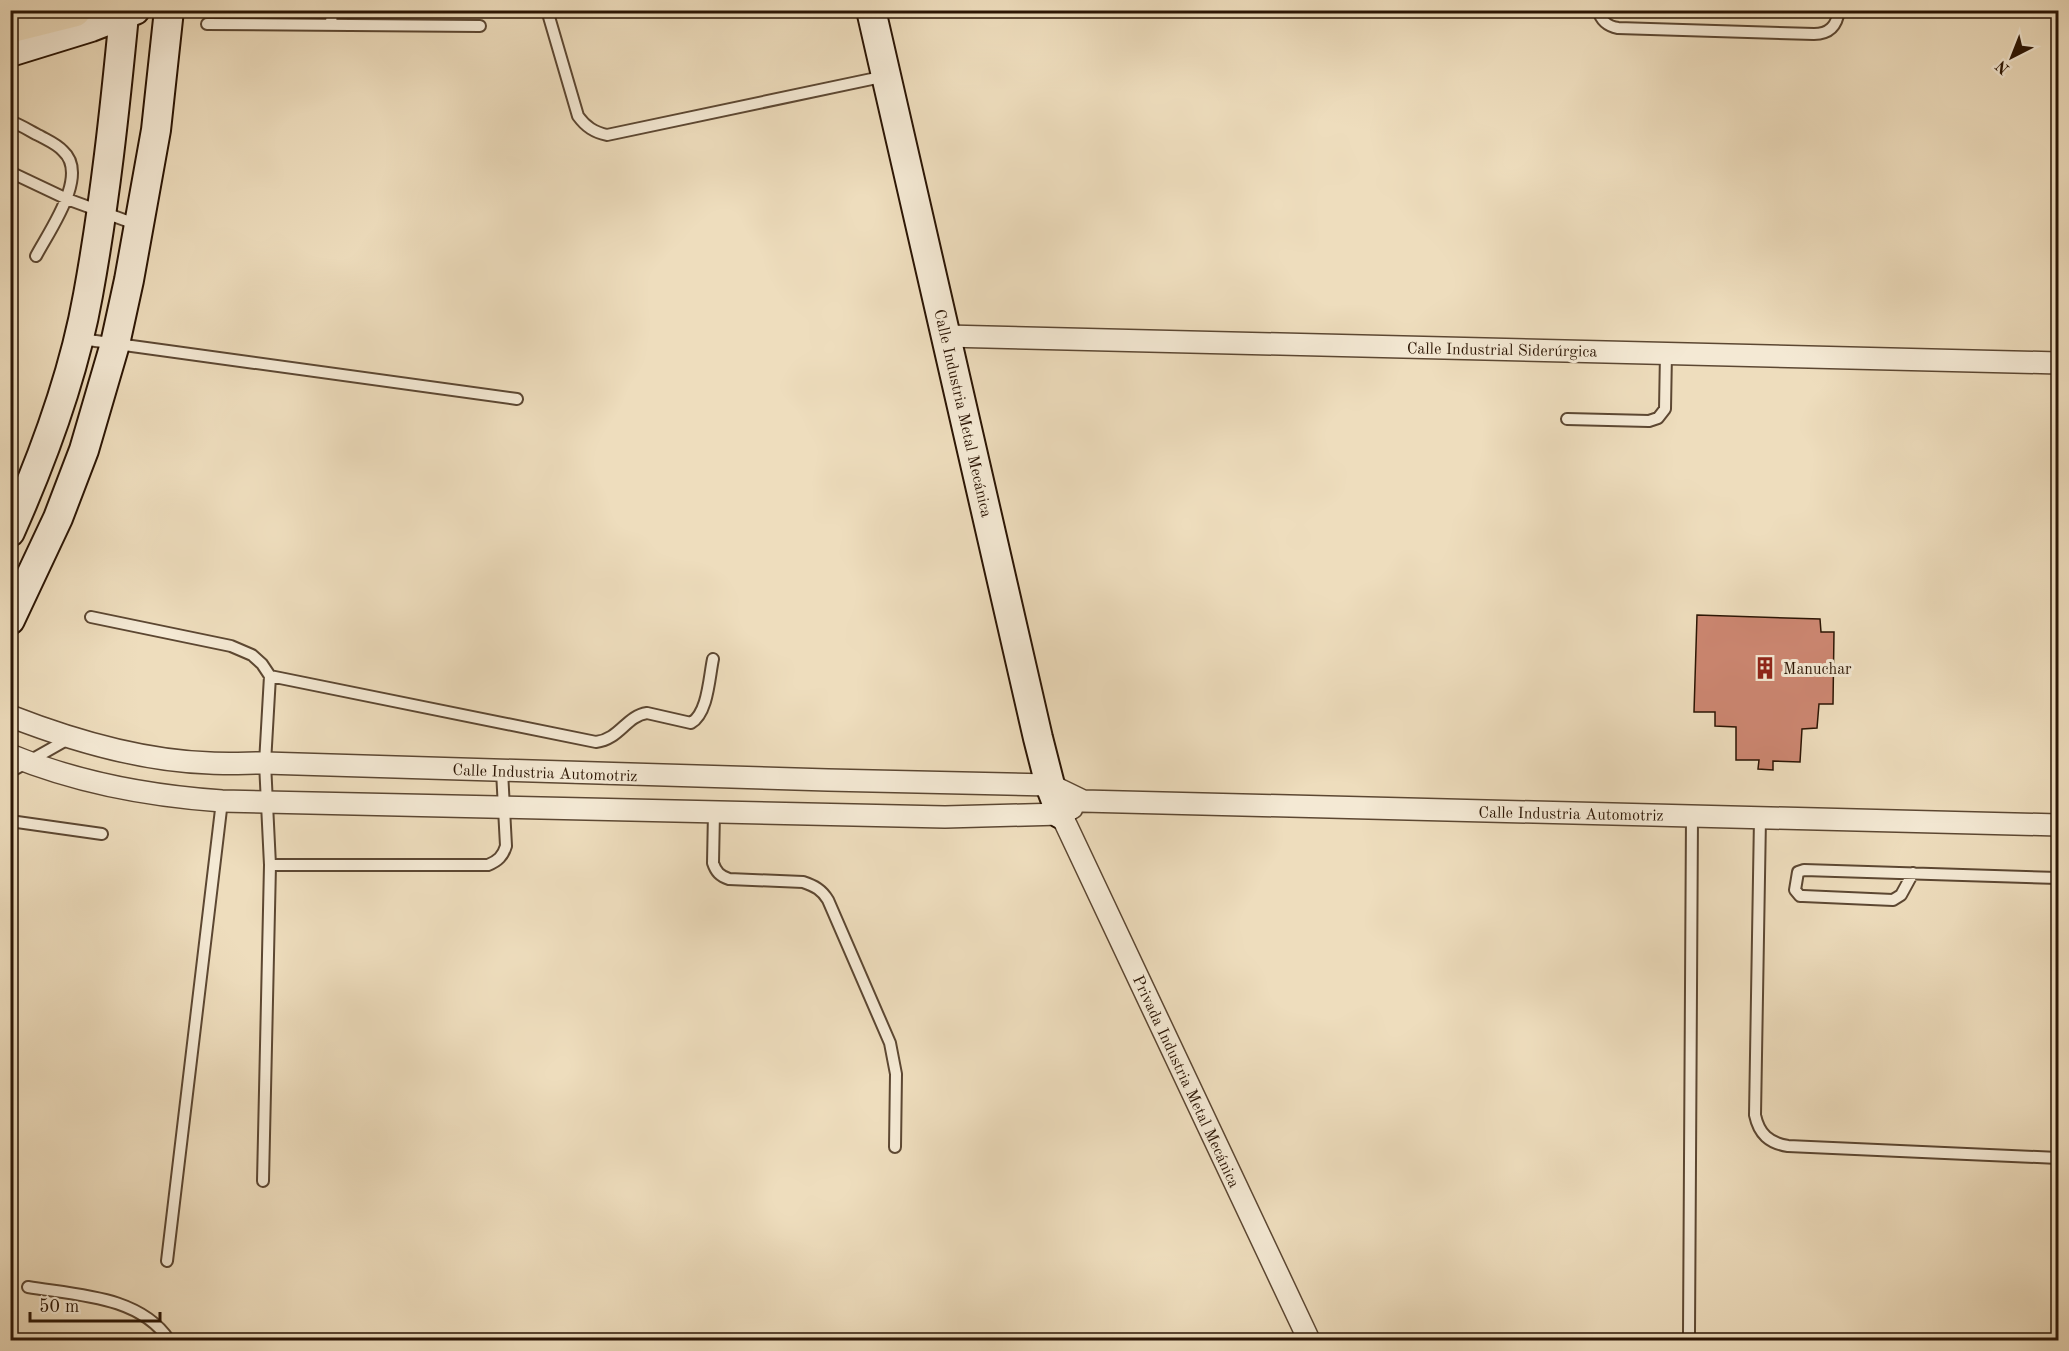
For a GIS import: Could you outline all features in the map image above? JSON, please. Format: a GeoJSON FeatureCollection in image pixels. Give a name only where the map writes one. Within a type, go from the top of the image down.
{"type":"FeatureCollection","features":[{"type":"Feature","properties":{"kind":"highway"},"geometry":{"type":"LineString","coordinates":[[10,26],[74,10]]}},
{"type":"Feature","properties":{"kind":"street"},"geometry":{"type":"LineString","coordinates":[[10,620],[58,518],[84,450],[115,344],[156,130],[168,10]]}},
{"type":"Feature","properties":{"kind":"street"},"geometry":{"type":"LineString","coordinates":[[10,52],[129,13],[102,212],[88,296],[78,339],[39,462],[10,532]]}},
{"type":"Feature","properties":{"kind":"street","name":"Calle Industria Metal Mecánica"},"geometry":{"type":"LineString","coordinates":[[875,19],[886,76],[1050,785],[1072,808]]}},
{"type":"Feature","properties":{"kind":"street","name":"Calle Industrial Siderúrgica"},"geometry":{"type":"LineString","coordinates":[[946,336],[2058,363]]}},
{"type":"Feature","properties":{"kind":"street","name":"Calle Industria Automotriz"},"geometry":{"type":"LineString","coordinates":[[10,716],[70,738],[147,756],[210,763],[1050,785]]}},
{"type":"Feature","properties":{"kind":"street","name":"Calle Industria Automotriz"},"geometry":{"type":"LineString","coordinates":[[16,763],[143,793],[178,798],[268,803],[945,817],[1072,808],[1692,816],[2058,825]]}},
{"type":"Feature","properties":{"kind":"street","name":"Privada Industria Metal Mecánica"},"geometry":{"type":"LineString","coordinates":[[1072,808],[1303,1338]]}},
{"type":"Feature","properties":{"kind":"lane"},"geometry":{"type":"LineString","coordinates":[[331,25],[332,10]]}},
{"type":"Feature","properties":{"kind":"lane"},"geometry":{"type":"LineString","coordinates":[[547,10],[578,116],[585,125],[596,132],[607,135],[886,76]]}},
{"type":"Feature","properties":{"kind":"lane"},"geometry":{"type":"LineString","coordinates":[[1598,10],[1605,24],[1618,28],[1824,34],[1837,21],[1839,10]]}},
{"type":"Feature","properties":{"kind":"lane"},"geometry":{"type":"LineString","coordinates":[[207,24],[480,26]]}},
{"type":"Feature","properties":{"kind":"lane"},"geometry":{"type":"LineString","coordinates":[[10,121],[64,151],[74,170],[67,198],[36,256]]}},
{"type":"Feature","properties":{"kind":"lane"},"geometry":{"type":"LineString","coordinates":[[10,172],[67,198],[139,225]]}},
{"type":"Feature","properties":{"kind":"lane"},"geometry":{"type":"LineString","coordinates":[[78,339],[517,399]]}},
{"type":"Feature","properties":{"kind":"lane"},"geometry":{"type":"LineString","coordinates":[[1567,419],[1649,421],[1658,418],[1665,409],[1666,353]]}},
{"type":"Feature","properties":{"kind":"lane"},"geometry":{"type":"LineString","coordinates":[[91,616],[231,646],[252,655],[270,676],[266,763],[270,865],[263,1181]]}},
{"type":"Feature","properties":{"kind":"lane"},"geometry":{"type":"LineString","coordinates":[[270,676],[596,742],[612,737],[640,714],[647,713],[691,723],[697,719],[705,704],[713,659]]}},
{"type":"Feature","properties":{"kind":"lane"},"geometry":{"type":"LineString","coordinates":[[16,763],[70,738]]}},
{"type":"Feature","properties":{"kind":"lane"},"geometry":{"type":"LineString","coordinates":[[270,865],[488,865],[500,858],[506,846],[502,771]]}},
{"type":"Feature","properties":{"kind":"lane"},"geometry":{"type":"LineString","coordinates":[[167,1261],[222,801]]}},
{"type":"Feature","properties":{"kind":"lane"},"geometry":{"type":"LineString","coordinates":[[714,812],[713,863],[715,870],[721,876],[729,879],[804,882],[823,892],[828,900],[890,1043],[897,1083],[895,1147]]}},
{"type":"Feature","properties":{"kind":"lane"},"geometry":{"type":"LineString","coordinates":[[1689,1333],[1692,816]]}},
{"type":"Feature","properties":{"kind":"lane"},"geometry":{"type":"LineString","coordinates":[[1760,818],[1755,1115],[1761,1132],[1777,1144],[1788,1146],[2058,1158]]}},
{"type":"Feature","properties":{"kind":"lane"},"geometry":{"type":"LineString","coordinates":[[10,821],[102,834]]}},
{"type":"Feature","properties":{"kind":"lane"},"geometry":{"type":"LineString","coordinates":[[1912,873],[1901,895],[1893,900],[1800,896],[1795,890],[1796,875],[1804,870],[1912,873],[2058,878]]}},
{"type":"Feature","properties":{"kind":"lane"},"geometry":{"type":"LineString","coordinates":[[28,1287],[95,1298],[128,1307],[153,1321],[169,1341]]}},
{"type":"Feature","properties":{"kind":"building","name":"Manuchar"},"geometry":{"type":"Polygon","coordinates":[[[1697,615],[1820,619],[1821,632],[1834,632],[1833,704],[1819,704],[1817,728],[1802,729],[1800,762],[1773,761],[1773,770],[1758,769],[1759,760],[1736,760],[1736,727],[1715,726],[1715,712],[1694,712],[1697,615]]]}},
{"type":"Feature","properties":{"kind":"place","name":"Manuchar"},"geometry":{"type":"Point","coordinates":[1765,668]}}]}
